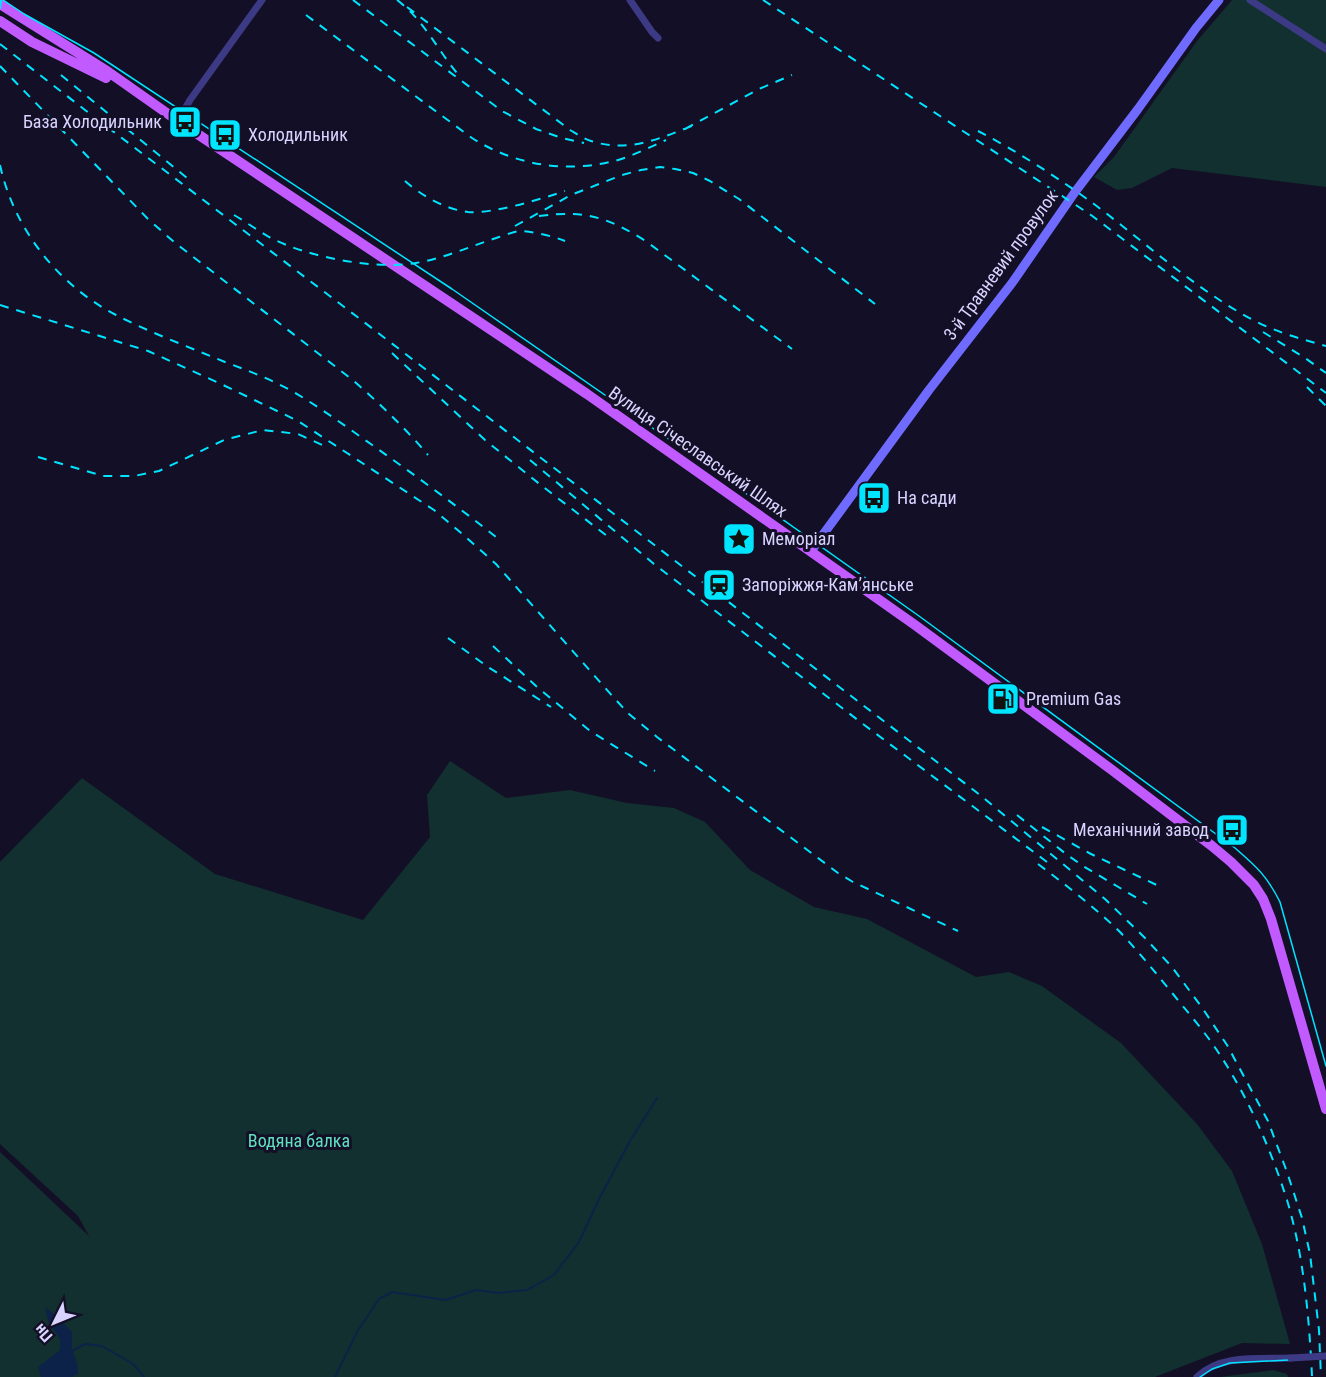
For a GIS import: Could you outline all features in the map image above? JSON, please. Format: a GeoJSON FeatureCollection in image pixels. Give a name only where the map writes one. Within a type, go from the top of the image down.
{"type":"FeatureCollection","features":[{"type":"Feature","properties":{"kind":"main road","name":"3-й Травневий провулок"},"geometry":{"type":"LineString","coordinates":[[811,551],[929,390],[1012,283],[1075,192],[1219,0]]}},
{"type":"Feature","properties":{"kind":"main road","name":"Вулиця Січеславський Шлях"},"geometry":{"type":"LineString","coordinates":[[0,4],[107,71],[178,121],[587,394],[1001,687],[1212,846],[1254,885],[1263,899],[1326,1108]]}},
{"type":"Feature","properties":{"kind":"main road","name":"Вулиця Січеславський Шлях"},"geometry":{"type":"LineString","coordinates":[[0,21],[32,42],[103,76],[178,121]]}},
{"type":"Feature","properties":{"kind":"street"},"geometry":{"type":"LineString","coordinates":[[178,121],[190,100],[262,0]]}},
{"type":"Feature","properties":{"kind":"street"},"geometry":{"type":"LineString","coordinates":[[630,0],[658,38]]}},
{"type":"Feature","properties":{"kind":"street"},"geometry":{"type":"LineString","coordinates":[[1250,0],[1326,49]]}},
{"type":"Feature","properties":{"kind":"street"},"geometry":{"type":"LineString","coordinates":[[1197,1377],[1219,1363],[1235,1360],[1326,1356]]}},
{"type":"Feature","properties":{"kind":"green space"},"geometry":{"type":"Polygon","coordinates":[[[1232,0],[1326,0],[1326,187],[1172,168],[1132,188],[1117,190],[1094,177],[1114,157],[1197,41],[1232,0]]]}},
{"type":"Feature","properties":{"kind":"green space","name":"Водяна балка"},"geometry":{"type":"Polygon","coordinates":[[[450,761],[506,798],[570,790],[627,803],[674,808],[705,822],[750,870],[814,907],[867,919],[976,977],[1009,972],[1042,986],[1121,1043],[1197,1124],[1232,1171],[1262,1244],[1290,1344],[1242,1343],[1155,1377],[0,1377],[0,1152],[89,1236],[78,1216],[0,1144],[0,862],[82,778],[215,874],[363,920],[430,837],[427,795],[450,761]]]}},
{"type":"Feature","properties":{"kind":"green space"},"geometry":{"type":"Polygon","coordinates":[[[1273,1370],[1287,1374],[1288,1377],[1220,1377],[1273,1370]]]}},
{"type":"Feature","properties":{"kind":"water"},"geometry":{"type":"Polygon","coordinates":[[[45,1307],[72,1332],[72,1350],[78,1374],[72,1377],[41,1377],[38,1367],[60,1350],[60,1339],[48,1321],[45,1307]]]}},
{"type":"Feature","properties":{"kind":"waterway"},"geometry":{"type":"LineString","coordinates":[[335,1377],[357,1332],[379,1299],[392,1292],[445,1300],[476,1290],[498,1293],[527,1290],[554,1275],[579,1242],[630,1141],[657,1098]]}},
{"type":"Feature","properties":{"kind":"waterway"},"geometry":{"type":"LineString","coordinates":[[72,1351],[85,1344],[102,1346],[133,1364],[144,1377]]}},
{"type":"Feature","properties":{"kind":"tram line"},"geometry":{"type":"LineString","coordinates":[[3,0],[94,53],[452,289],[919,616],[1235,848],[1261,872],[1280,902],[1326,1066]]}},
{"type":"Feature","properties":{"kind":"tram line"},"geometry":{"type":"LineString","coordinates":[[1200,1377],[1212,1369],[1230,1363],[1326,1358]]}},
{"type":"Feature","properties":{"kind":"railway"},"geometry":{"type":"LineString","coordinates":[[0,9],[1,0]]}},
{"type":"Feature","properties":{"kind":"railway"},"geometry":{"type":"LineString","coordinates":[[353,0],[502,111],[536,129],[584,143]]}},
{"type":"Feature","properties":{"kind":"railway"},"geometry":{"type":"LineString","coordinates":[[397,0],[415,16],[457,73]]}},
{"type":"Feature","properties":{"kind":"railway"},"geometry":{"type":"LineString","coordinates":[[763,0],[1091,215],[1326,393]]}},
{"type":"Feature","properties":{"kind":"railway"},"geometry":{"type":"LineString","coordinates":[[407,7],[570,130],[588,140],[618,146],[630,145],[655,140],[692,126]]}},
{"type":"Feature","properties":{"kind":"railway"},"geometry":{"type":"LineString","coordinates":[[306,15],[472,138],[521,160],[556,166],[592,165],[624,158],[666,140]]}},
{"type":"Feature","properties":{"kind":"railway"},"geometry":{"type":"LineString","coordinates":[[0,44],[980,795],[1105,899],[1145,938],[1172,967],[1203,1009],[1227,1045],[1268,1121],[1302,1218],[1310,1254],[1319,1330],[1321,1377]]}},
{"type":"Feature","properties":{"kind":"railway"},"geometry":{"type":"LineString","coordinates":[[0,66],[148,219],[174,242],[354,381],[392,416],[428,455]]}},
{"type":"Feature","properties":{"kind":"railway"},"geometry":{"type":"LineString","coordinates":[[61,75],[187,178]]}},
{"type":"Feature","properties":{"kind":"railway"},"geometry":{"type":"LineString","coordinates":[[685,129],[759,89],[792,75]]}},
{"type":"Feature","properties":{"kind":"railway"},"geometry":{"type":"LineString","coordinates":[[978,131],[1022,156],[1080,194],[1191,280],[1232,308],[1271,328],[1326,346]]}},
{"type":"Feature","properties":{"kind":"railway"},"geometry":{"type":"LineString","coordinates":[[0,165],[16,211],[28,233],[57,271],[75,288],[95,303],[129,322],[259,375],[292,391],[390,458],[496,537]]}},
{"type":"Feature","properties":{"kind":"railway"},"geometry":{"type":"LineString","coordinates":[[515,226],[571,195],[622,175],[660,167],[675,169],[693,173],[739,199],[875,304]]}},
{"type":"Feature","properties":{"kind":"railway"},"geometry":{"type":"LineString","coordinates":[[405,181],[434,201],[468,212],[503,208],[565,191]]}},
{"type":"Feature","properties":{"kind":"railway"},"geometry":{"type":"LineString","coordinates":[[234,215],[284,244],[321,256],[381,265],[427,261],[518,231],[538,233],[565,241]]}},
{"type":"Feature","properties":{"kind":"railway"},"geometry":{"type":"LineString","coordinates":[[539,216],[583,215],[596,217],[620,227],[647,242],[792,349]]}},
{"type":"Feature","properties":{"kind":"railway"},"geometry":{"type":"LineString","coordinates":[[0,305],[148,351],[298,421],[434,510],[460,532],[496,564],[629,714],[657,737],[838,873],[958,931]]}},
{"type":"Feature","properties":{"kind":"railway"},"geometry":{"type":"LineString","coordinates":[[1263,332],[1326,373]]}},
{"type":"Feature","properties":{"kind":"railway"},"geometry":{"type":"LineString","coordinates":[[392,353],[485,440],[611,539]]}},
{"type":"Feature","properties":{"kind":"railway"},"geometry":{"type":"LineString","coordinates":[[1307,387],[1326,406]]}},
{"type":"Feature","properties":{"kind":"railway"},"geometry":{"type":"LineString","coordinates":[[38,457],[103,476],[134,476],[159,471],[224,440],[263,430],[298,434],[329,448]]}},
{"type":"Feature","properties":{"kind":"railway"},"geometry":{"type":"LineString","coordinates":[[530,460],[654,564],[1051,865]]}},
{"type":"Feature","properties":{"kind":"railway"},"geometry":{"type":"LineString","coordinates":[[448,638],[488,667],[551,707]]}},
{"type":"Feature","properties":{"kind":"railway"},"geometry":{"type":"LineString","coordinates":[[493,646],[590,731],[655,771]]}},
{"type":"Feature","properties":{"kind":"railway"},"geometry":{"type":"LineString","coordinates":[[1017,815],[1083,866],[1147,904]]}},
{"type":"Feature","properties":{"kind":"railway"},"geometry":{"type":"LineString","coordinates":[[1042,827],[1091,854],[1163,888]]}},
{"type":"Feature","properties":{"kind":"railway"},"geometry":{"type":"LineString","coordinates":[[1038,864],[1100,913],[1133,946],[1209,1039],[1231,1072],[1274,1162],[1293,1221],[1305,1287],[1312,1376]]}},
{"type":"Feature","properties":{"kind":"place","name":"База Холодильник"},"geometry":{"type":"Point","coordinates":[185,122]}},
{"type":"Feature","properties":{"kind":"place","name":"Холодильник"},"geometry":{"type":"Point","coordinates":[225,135]}},
{"type":"Feature","properties":{"kind":"place","name":"На сади"},"geometry":{"type":"Point","coordinates":[874,498]}},
{"type":"Feature","properties":{"kind":"place","name":"Меморіал"},"geometry":{"type":"Point","coordinates":[739,539]}},
{"type":"Feature","properties":{"kind":"place","name":"Запоріжжя-Кам’янське"},"geometry":{"type":"Point","coordinates":[719,585]}},
{"type":"Feature","properties":{"kind":"place","name":"Premium Gas"},"geometry":{"type":"Point","coordinates":[1003,699]}},
{"type":"Feature","properties":{"kind":"place","name":"Механічний завод"},"geometry":{"type":"Point","coordinates":[1232,830]}}]}
